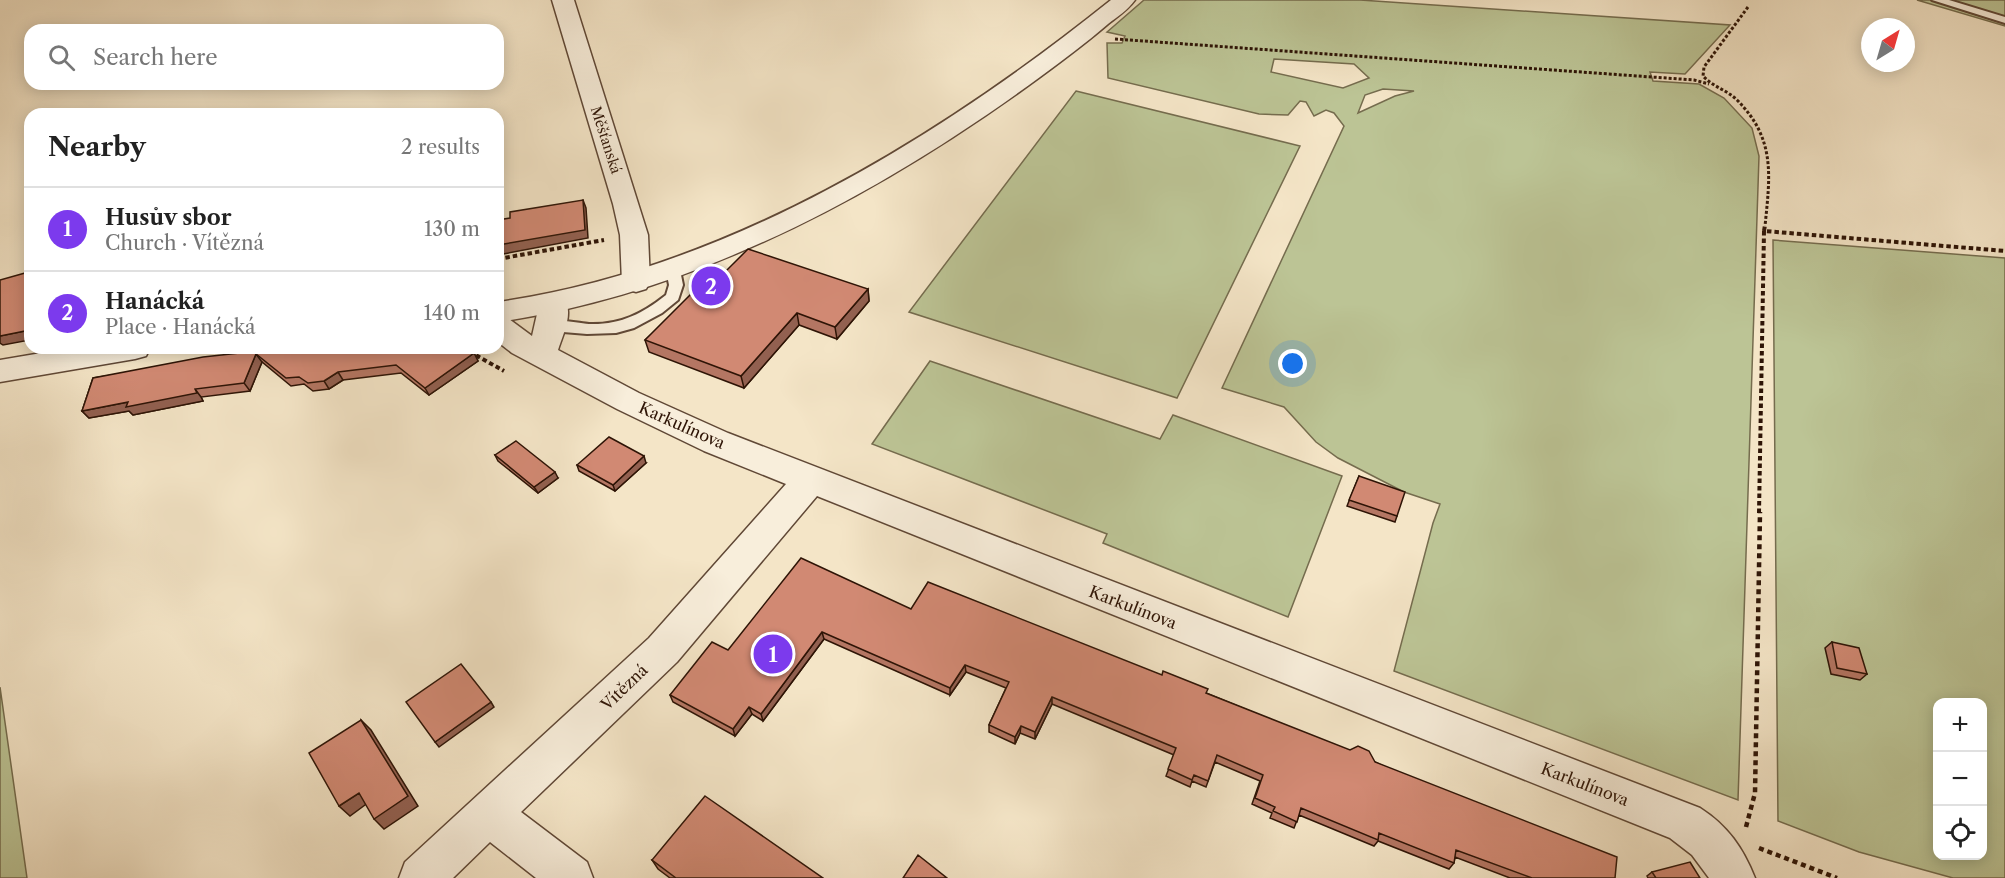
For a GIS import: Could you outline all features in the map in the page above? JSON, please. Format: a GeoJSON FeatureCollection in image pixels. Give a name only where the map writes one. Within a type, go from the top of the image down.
{"type":"FeatureCollection","features":[{"type":"Feature","properties":{"kind":"street","name":"Měšťanská"},"geometry":{"type":"LineString","coordinates":[[562,0],[626,204],[634,235],[636,282]]}},
{"type":"Feature","properties":{"kind":"street"},"geometry":{"type":"LineString","coordinates":[[504,314],[549,328],[636,282],[673,270],[760,233],[884,169],[979,110],[1081,36],[1124,0]]}},
{"type":"Feature","properties":{"kind":"street","name":"Karkulínova"},"geometry":{"type":"LineString","coordinates":[[504,331],[522,345],[549,328],[672,422],[810,480],[1685,823],[1732,861]]}},
{"type":"Feature","properties":{"kind":"street"},"geometry":{"type":"LineString","coordinates":[[0,371],[100,354]]}},
{"type":"Feature","properties":{"kind":"street","name":"Vítězná"},"geometry":{"type":"LineString","coordinates":[[421,878],[663,650],[810,480]]}},
{"type":"Feature","properties":{"kind":"street"},"geometry":{"type":"LineString","coordinates":[[490,815],[571,878]]}},
{"type":"Feature","properties":{"kind":"lane"},"geometry":{"type":"LineString","coordinates":[[1937,0],[2005,20]]}},
{"type":"Feature","properties":{"kind":"lane"},"geometry":{"type":"LineString","coordinates":[[549,328],[605,330],[637,323],[673,297],[676,285],[673,270]]}},
{"type":"Feature","properties":{"kind":"path"},"geometry":{"type":"LineString","coordinates":[[1709,84],[1703,76],[1704,67],[1748,7]]}},
{"type":"Feature","properties":{"kind":"path"},"geometry":{"type":"LineString","coordinates":[[1081,36],[1694,80],[1709,84],[1734,97],[1760,126],[1771,158],[1764,231],[1755,793],[1732,861]]}},
{"type":"Feature","properties":{"kind":"path"},"geometry":{"type":"LineString","coordinates":[[1764,231],[2005,252]]}},
{"type":"Feature","properties":{"kind":"path"},"geometry":{"type":"LineString","coordinates":[[504,258],[634,235]]}},
{"type":"Feature","properties":{"kind":"path"},"geometry":{"type":"LineString","coordinates":[[1732,861],[1752,846],[1837,878]]}},
{"type":"Feature","properties":{"kind":"green space"},"geometry":{"type":"Polygon","coordinates":[[[1144,0],[1360,0],[1730,25],[1685,74],[1650,72],[1653,81],[1699,84],[1724,98],[1752,128],[1759,156],[1738,800],[1394,671],[1440,504],[1404,492],[1338,458],[1316,442],[1284,407],[1222,388],[1344,126],[1334,113],[1326,110],[1314,116],[1306,102],[1300,101],[1288,115],[1259,114],[1108,78],[1107,43],[1122,43],[1125,36],[1107,32],[1144,0]],[[1274,59],[1271,72],[1343,88],[1369,78],[1354,64],[1274,59]],[[1383,89],[1365,95],[1358,113],[1395,96],[1414,91],[1383,89]]]}},
{"type":"Feature","properties":{"kind":"green space"},"geometry":{"type":"Polygon","coordinates":[[[1917,0],[2005,0],[2005,26],[1917,0]]]}},
{"type":"Feature","properties":{"kind":"green space"},"geometry":{"type":"Polygon","coordinates":[[[1076,91],[1300,146],[1177,398],[909,312],[1076,91]]]}},
{"type":"Feature","properties":{"kind":"green space"},"geometry":{"type":"Polygon","coordinates":[[[1773,240],[2005,258],[2005,878],[1953,878],[1859,852],[1778,821],[1773,240]]]}},
{"type":"Feature","properties":{"kind":"green space"},"geometry":{"type":"Polygon","coordinates":[[[930,361],[1160,439],[1173,415],[1342,476],[1288,617],[1103,543],[1107,534],[872,444],[930,361]]]}},
{"type":"Feature","properties":{"kind":"green space"},"geometry":{"type":"Polygon","coordinates":[[[0,687],[27,878],[0,878],[0,687]]]}},
{"type":"Feature","properties":{"kind":"building"},"geometry":{"type":"Polygon","coordinates":[[[583,200],[585,230],[504,244],[504,219],[510,218],[510,212],[583,200]]]}},
{"type":"Feature","properties":{"kind":"building"},"geometry":{"type":"Polygon","coordinates":[[[748,249],[868,289],[835,327],[797,313],[741,376],[645,340],[716,269],[725,272],[748,249]]]}},
{"type":"Feature","properties":{"kind":"building"},"geometry":{"type":"Polygon","coordinates":[[[24,273],[24,331],[0,336],[0,280],[24,273]]]}},
{"type":"Feature","properties":{"kind":"building"},"geometry":{"type":"Polygon","coordinates":[[[256,354],[244,383],[195,389],[197,393],[126,407],[128,402],[82,411],[93,378],[203,357],[256,354]]]}},
{"type":"Feature","properties":{"kind":"building"},"geometry":{"type":"Polygon","coordinates":[[[256,354],[473,354],[425,388],[396,365],[338,372],[324,381],[308,383],[299,377],[286,378],[256,354]]]}},
{"type":"Feature","properties":{"kind":"building"},"geometry":{"type":"Polygon","coordinates":[[[609,437],[644,456],[613,485],[577,465],[609,437]]]}},
{"type":"Feature","properties":{"kind":"building"},"geometry":{"type":"Polygon","coordinates":[[[516,441],[555,472],[534,487],[495,455],[516,441]]]}},
{"type":"Feature","properties":{"kind":"building"},"geometry":{"type":"Polygon","coordinates":[[[1359,476],[1405,492],[1397,516],[1349,500],[1359,476]]]}},
{"type":"Feature","properties":{"kind":"building"},"geometry":{"type":"Polygon","coordinates":[[[801,558],[911,609],[928,582],[1162,675],[1163,671],[1208,689],[1206,693],[1350,750],[1358,746],[1369,751],[1375,762],[1617,857],[1615,878],[1532,878],[1456,850],[1454,863],[1379,833],[1378,840],[1301,808],[1297,822],[1273,811],[1275,807],[1255,798],[1263,775],[1217,755],[1208,781],[1194,775],[1192,780],[1168,769],[1176,748],[1052,697],[1035,732],[1021,726],[1015,737],[989,725],[1009,682],[965,665],[950,688],[822,632],[761,714],[749,707],[733,729],[670,695],[712,642],[728,650],[801,558]]]}},
{"type":"Feature","properties":{"kind":"building"},"geometry":{"type":"Polygon","coordinates":[[[1832,642],[1859,648],[1867,674],[1837,668],[1832,642]]]}},
{"type":"Feature","properties":{"kind":"building"},"geometry":{"type":"Polygon","coordinates":[[[461,664],[491,702],[435,742],[406,702],[461,664]]]}},
{"type":"Feature","properties":{"kind":"building"},"geometry":{"type":"Polygon","coordinates":[[[361,720],[408,796],[374,819],[359,793],[339,806],[309,753],[361,720]]]}},
{"type":"Feature","properties":{"kind":"building"},"geometry":{"type":"Polygon","coordinates":[[[705,796],[823,878],[676,878],[652,860],[705,796]]]}},
{"type":"Feature","properties":{"kind":"building"},"geometry":{"type":"Polygon","coordinates":[[[918,855],[947,878],[903,878],[918,855]]]}},
{"type":"Feature","properties":{"kind":"building"},"geometry":{"type":"Polygon","coordinates":[[[1690,862],[1700,878],[1656,878],[1652,872],[1690,862]]]}},
{"type":"Feature","properties":{"kind":"place","name":"Hanácká"},"geometry":{"type":"Point","coordinates":[711,286]}},
{"type":"Feature","properties":{"kind":"place","name":"Husův sbor"},"geometry":{"type":"Point","coordinates":[773,654]}}]}
